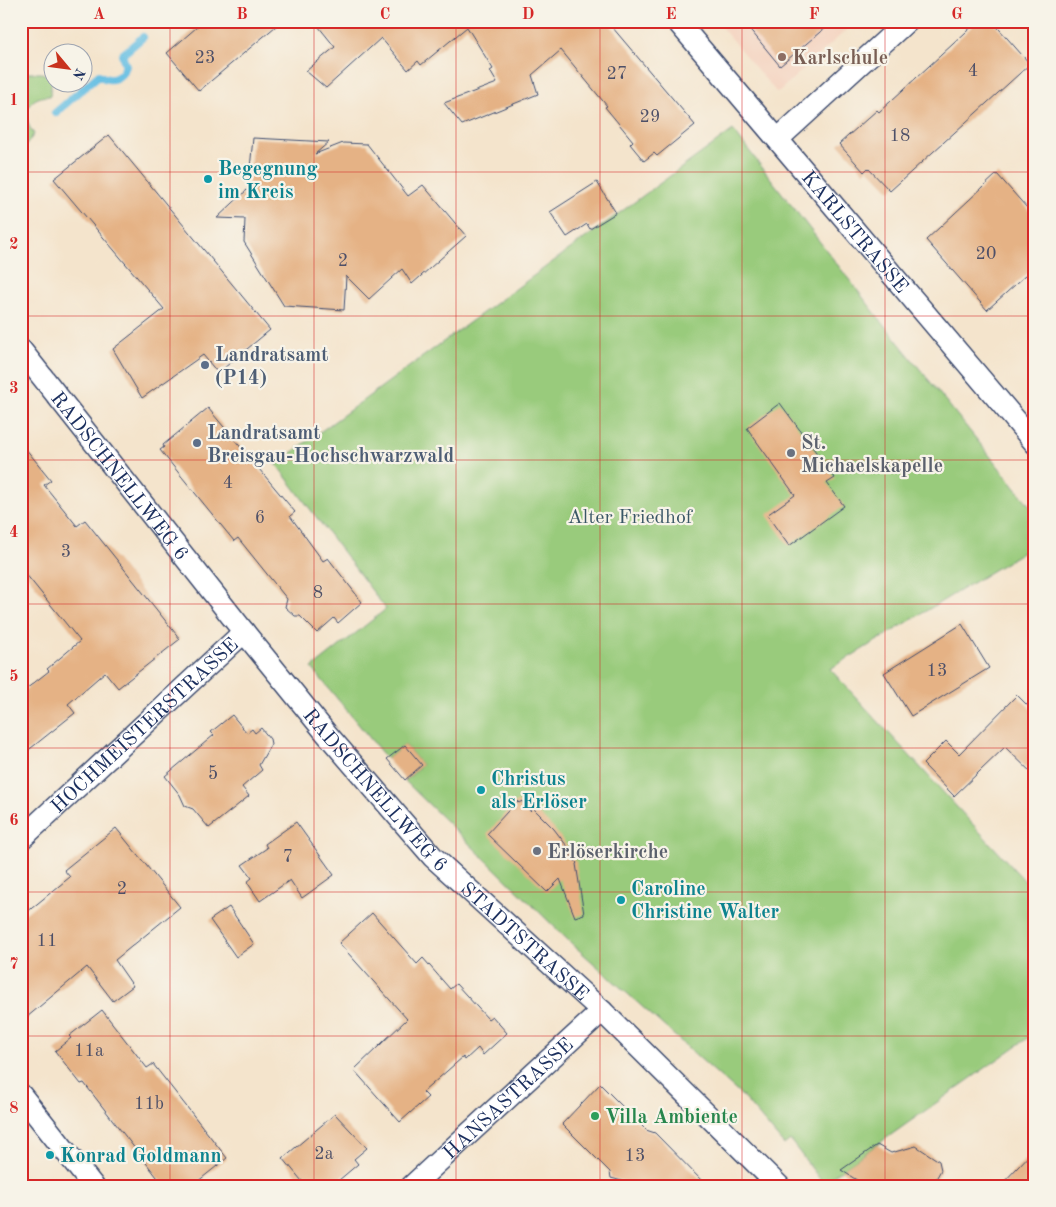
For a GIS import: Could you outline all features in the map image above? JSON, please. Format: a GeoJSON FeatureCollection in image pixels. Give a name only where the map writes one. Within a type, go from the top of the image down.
{"type":"FeatureCollection","features":[{"type":"Feature","properties":{"kind":"street","name":"KARLSTRASSE"},"geometry":{"type":"LineString","coordinates":[[676,21],[1035,443]]}},
{"type":"Feature","properties":{"kind":"street"},"geometry":{"type":"LineString","coordinates":[[778,139],[907,21]]}},
{"type":"Feature","properties":{"kind":"street","name":"RADSCHNELLWEG 6"},"geometry":{"type":"LineString","coordinates":[[21,350],[326,733]]}},
{"type":"Feature","properties":{"kind":"street"},"geometry":{"type":"LineString","coordinates":[[116,469],[234,619]]}},
{"type":"Feature","properties":{"kind":"street","name":"HOCHMEISTERSTRASSE"},"geometry":{"type":"LineString","coordinates":[[21,839],[234,619]]}},
{"type":"Feature","properties":{"kind":"street","name":"STADTSTRASSE"},"geometry":{"type":"LineString","coordinates":[[326,733],[433,857],[706,1109],[780,1186]]}},
{"type":"Feature","properties":{"kind":"street","name":"HANSASTRASSE"},"geometry":{"type":"LineString","coordinates":[[412,1186],[602,1011]]}},
{"type":"Feature","properties":{"kind":"street"},"geometry":{"type":"LineString","coordinates":[[21,1095],[93,1186]]}},
{"type":"Feature","properties":{"kind":"shaded area","name":"Karlschule"},"geometry":{"type":"Polygon","coordinates":[[[716,21],[856,21],[777,93],[716,21]]]}},
{"type":"Feature","properties":{"kind":"green space"},"geometry":{"type":"Polygon","coordinates":[[[24,73],[42,73],[42,92],[50,92],[50,96],[35,100],[28,109],[28,121],[34,134],[21,153],[21,76],[24,73]]]}},
{"type":"Feature","properties":{"kind":"green space","name":"Alter Friedhof"},"geometry":{"type":"Polygon","coordinates":[[[733,130],[882,322],[1035,512],[1035,545],[830,669],[1035,892],[1035,1033],[823,1183],[790,1140],[784,1145],[743,1097],[571,943],[405,781],[422,765],[405,745],[387,759],[312,668],[386,609],[276,464],[733,130]]]}},
{"type":"Feature","properties":{"kind":"building"},"geometry":{"type":"Polygon","coordinates":[[[204,21],[282,21],[199,91],[167,53],[204,21]]]}},
{"type":"Feature","properties":{"kind":"building"},"geometry":{"type":"Polygon","coordinates":[[[314,21],[607,21],[695,125],[657,156],[654,153],[644,161],[630,144],[633,141],[605,107],[607,106],[561,50],[532,75],[538,94],[462,125],[444,103],[497,83],[490,71],[493,69],[467,27],[421,65],[418,61],[408,70],[381,38],[326,88],[306,71],[335,47],[314,21]]]}},
{"type":"Feature","properties":{"kind":"building"},"geometry":{"type":"Polygon","coordinates":[[[743,21],[833,21],[780,66],[743,21]]]}},
{"type":"Feature","properties":{"kind":"building"},"geometry":{"type":"Polygon","coordinates":[[[978,21],[992,21],[1030,64],[890,191],[868,168],[864,172],[839,144],[877,110],[879,112],[978,21]]]}},
{"type":"Feature","properties":{"kind":"building"},"geometry":{"type":"Polygon","coordinates":[[[109,135],[270,330],[218,373],[203,355],[142,398],[113,349],[164,309],[54,179],[109,135]]]}},
{"type":"Feature","properties":{"kind":"building"},"geometry":{"type":"Polygon","coordinates":[[[253,138],[329,142],[315,154],[343,143],[367,144],[408,196],[423,185],[466,236],[412,284],[402,269],[369,299],[346,276],[344,310],[284,306],[244,242],[245,219],[217,218],[248,189],[253,138]]]}},
{"type":"Feature","properties":{"kind":"building"},"geometry":{"type":"Polygon","coordinates":[[[997,174],[1035,217],[1035,267],[987,310],[926,240],[997,174]]]}},
{"type":"Feature","properties":{"kind":"building"},"geometry":{"type":"Polygon","coordinates":[[[597,182],[616,213],[590,229],[587,224],[567,237],[550,212],[597,182]]]}},
{"type":"Feature","properties":{"kind":"building","name":"St. Michaelskapelle"},"geometry":{"type":"Polygon","coordinates":[[[780,403],[835,478],[827,483],[844,506],[789,546],[767,515],[795,495],[747,428],[780,403]]]}},
{"type":"Feature","properties":{"kind":"building"},"geometry":{"type":"Polygon","coordinates":[[[208,408],[295,512],[290,516],[323,561],[328,558],[362,602],[338,623],[334,618],[317,633],[300,616],[295,616],[285,607],[287,599],[238,538],[234,541],[160,450],[164,447],[163,445],[208,408]]]}},
{"type":"Feature","properties":{"kind":"building"},"geometry":{"type":"Polygon","coordinates":[[[21,443],[51,480],[44,485],[77,526],[85,520],[180,639],[118,688],[105,672],[68,704],[75,713],[21,756],[21,693],[49,671],[47,669],[80,641],[21,568],[21,443]]]}},
{"type":"Feature","properties":{"kind":"building"},"geometry":{"type":"Polygon","coordinates":[[[962,624],[989,668],[911,716],[884,673],[962,624]]]}},
{"type":"Feature","properties":{"kind":"building"},"geometry":{"type":"Polygon","coordinates":[[[1017,695],[1035,713],[1035,776],[1005,747],[954,796],[923,764],[946,741],[959,754],[1017,695]]]}},
{"type":"Feature","properties":{"kind":"building"},"geometry":{"type":"Polygon","coordinates":[[[232,715],[247,733],[252,729],[255,733],[261,728],[270,739],[271,744],[259,765],[262,770],[242,787],[249,796],[209,828],[193,809],[185,806],[180,795],[165,776],[214,735],[211,732],[232,715]]]}},
{"type":"Feature","properties":{"kind":"building"},"geometry":{"type":"Polygon","coordinates":[[[405,745],[422,765],[405,780],[387,759],[405,745]]]}},
{"type":"Feature","properties":{"kind":"building","name":"Erlöserkirche"},"geometry":{"type":"Polygon","coordinates":[[[517,801],[519,803],[522,801],[530,811],[533,808],[554,829],[570,850],[568,852],[577,863],[584,914],[575,917],[560,879],[547,892],[487,834],[517,801]]]}},
{"type":"Feature","properties":{"kind":"building"},"geometry":{"type":"Polygon","coordinates":[[[296,822],[334,875],[302,898],[290,880],[260,901],[247,882],[252,878],[242,865],[267,848],[265,844],[296,822]]]}},
{"type":"Feature","properties":{"kind":"building"},"geometry":{"type":"Polygon","coordinates":[[[116,828],[180,907],[115,960],[133,986],[113,1001],[87,967],[21,1022],[21,917],[70,877],[64,870],[116,828]]]}},
{"type":"Feature","properties":{"kind":"building"},"geometry":{"type":"Polygon","coordinates":[[[229,907],[254,944],[236,957],[210,920],[229,907]]]}},
{"type":"Feature","properties":{"kind":"building"},"geometry":{"type":"Polygon","coordinates":[[[372,913],[417,964],[423,958],[450,989],[456,984],[488,1019],[492,1016],[507,1033],[483,1055],[478,1048],[465,1060],[463,1057],[423,1092],[428,1097],[400,1122],[354,1070],[407,1019],[339,943],[372,913]]]}},
{"type":"Feature","properties":{"kind":"building"},"geometry":{"type":"Polygon","coordinates":[[[102,1010],[147,1068],[153,1064],[227,1158],[192,1186],[164,1186],[84,1083],[81,1084],[55,1051],[71,1038],[69,1036],[102,1010]]]}},
{"type":"Feature","properties":{"kind":"building"},"geometry":{"type":"Polygon","coordinates":[[[600,1084],[646,1130],[655,1133],[707,1186],[640,1186],[611,1178],[610,1172],[562,1124],[600,1084]]]}},
{"type":"Feature","properties":{"kind":"building"},"geometry":{"type":"Polygon","coordinates":[[[335,1114],[367,1148],[354,1159],[358,1164],[332,1186],[306,1186],[283,1158],[335,1114]]]}},
{"type":"Feature","properties":{"kind":"building"},"geometry":{"type":"Polygon","coordinates":[[[877,1145],[891,1153],[916,1146],[939,1161],[941,1170],[932,1186],[866,1186],[841,1170],[877,1145]]]}},
{"type":"Feature","properties":{"kind":"building"},"geometry":{"type":"Polygon","coordinates":[[[1035,1149],[1035,1186],[1000,1186],[1035,1149]]]}},
{"type":"Feature","properties":{"kind":"waterway"},"geometry":{"type":"LineString","coordinates":[[55,113],[99,75],[107,79],[118,77],[126,66],[122,55],[143,37]]}},
{"type":"Feature","properties":{"kind":"place","name":"Karlschule"},"geometry":{"type":"Point","coordinates":[782,57]}},
{"type":"Feature","properties":{"kind":"place","name":"Begegnung im Kreis"},"geometry":{"type":"Point","coordinates":[208,179]}},
{"type":"Feature","properties":{"kind":"place","name":"Landratsamt (P14)"},"geometry":{"type":"Point","coordinates":[205,365]}},
{"type":"Feature","properties":{"kind":"place","name":"Landratsamt Breisgau-Hochschwarzwald"},"geometry":{"type":"Point","coordinates":[197,443]}},
{"type":"Feature","properties":{"kind":"place","name":"St. Michaelskapelle"},"geometry":{"type":"Point","coordinates":[791,453]}},
{"type":"Feature","properties":{"kind":"place","name":"Christus als Erlöser"},"geometry":{"type":"Point","coordinates":[481,790]}},
{"type":"Feature","properties":{"kind":"place","name":"Erlöserkirche"},"geometry":{"type":"Point","coordinates":[537,851]}},
{"type":"Feature","properties":{"kind":"place","name":"Caroline Christine Walter"},"geometry":{"type":"Point","coordinates":[621,900]}},
{"type":"Feature","properties":{"kind":"place","name":"Villa Ambiente"},"geometry":{"type":"Point","coordinates":[595,1116]}},
{"type":"Feature","properties":{"kind":"place","name":"Konrad Goldmann"},"geometry":{"type":"Point","coordinates":[50,1155]}}]}
